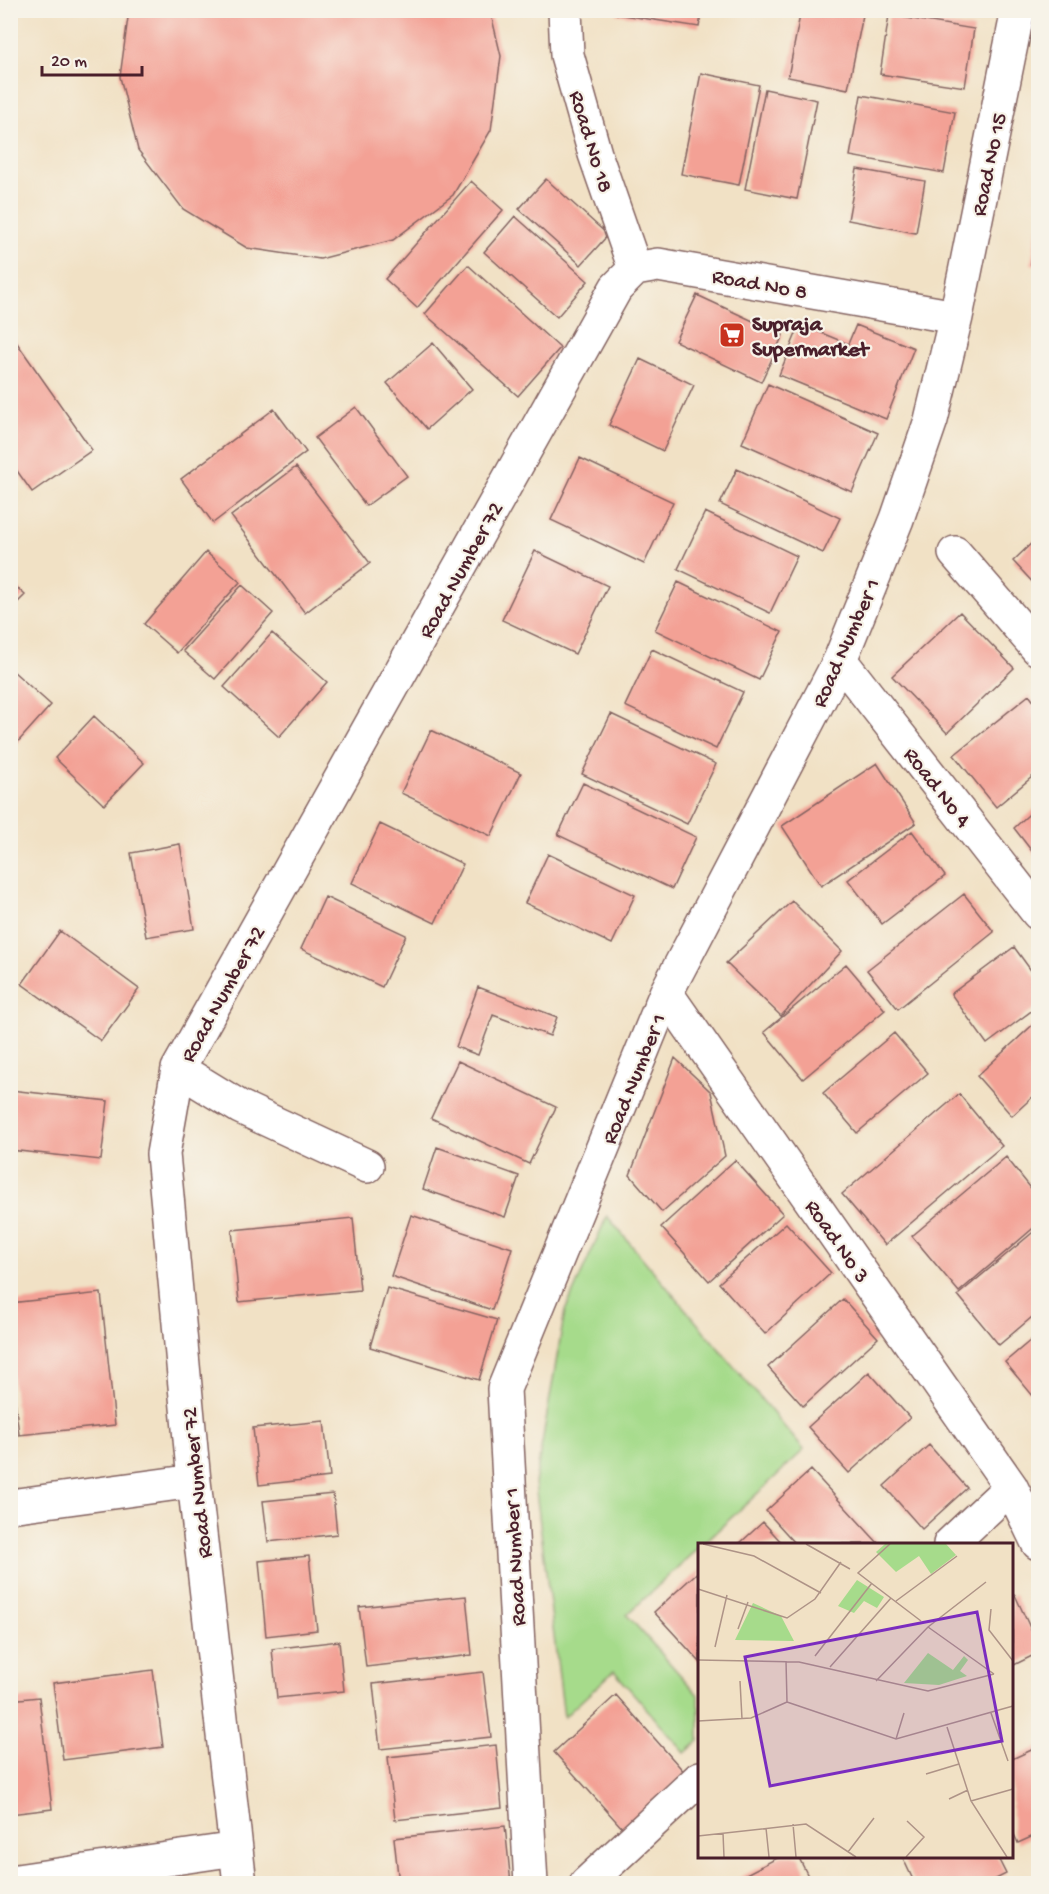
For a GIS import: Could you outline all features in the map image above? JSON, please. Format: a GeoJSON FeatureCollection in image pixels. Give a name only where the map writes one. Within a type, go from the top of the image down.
{"type":"FeatureCollection","features":[{"type":"Feature","properties":{"kind":"street","name":"Road No 18"},"geometry":{"type":"LineString","coordinates":[[565,10],[567,56],[595,154],[635,269]]}},
{"type":"Feature","properties":{"kind":"street","name":"Road No 15"},"geometry":{"type":"LineString","coordinates":[[956,317],[1018,10]]}},
{"type":"Feature","properties":{"kind":"street","name":"Road No 8"},"geometry":{"type":"LineString","coordinates":[[635,269],[658,265],[956,317]]}},
{"type":"Feature","properties":{"kind":"street","name":"Road Number 72"},"geometry":{"type":"LineString","coordinates":[[240,1884],[194,1481],[163,1154],[178,1069],[616,288],[635,269]]}},
{"type":"Feature","properties":{"kind":"street","name":"Road Number 1"},"geometry":{"type":"LineString","coordinates":[[531,1884],[504,1389],[666,993],[840,660],[897,519],[931,420],[956,317]]}},
{"type":"Feature","properties":{"kind":"street"},"geometry":{"type":"LineString","coordinates":[[955,553],[1038,650]]}},
{"type":"Feature","properties":{"kind":"street","name":"Road No 4"},"geometry":{"type":"LineString","coordinates":[[840,660],[1038,913]]}},
{"type":"Feature","properties":{"kind":"street","name":"Road No 3"},"geometry":{"type":"LineString","coordinates":[[666,993],[1011,1487],[1038,1543]]}},
{"type":"Feature","properties":{"kind":"street"},"geometry":{"type":"LineString","coordinates":[[178,1069],[240,1107],[367,1166]]}},
{"type":"Feature","properties":{"kind":"street"},"geometry":{"type":"LineString","coordinates":[[10,1506],[194,1481]]}},
{"type":"Feature","properties":{"kind":"street"},"geometry":{"type":"LineString","coordinates":[[952,1543],[1011,1487]]}},
{"type":"Feature","properties":{"kind":"street"},"geometry":{"type":"LineString","coordinates":[[586,1884],[698,1779]]}},
{"type":"Feature","properties":{"kind":"street"},"geometry":{"type":"LineString","coordinates":[[10,1882],[236,1849]]}},
{"type":"Feature","properties":{"kind":"green space"},"geometry":{"type":"Polygon","coordinates":[[[607,1216],[804,1450],[704,1543],[698,1543],[698,1548],[627,1615],[698,1695],[698,1742],[685,1753],[614,1671],[564,1717],[535,1483],[565,1311],[607,1216]]]}},
{"type":"Feature","properties":{"kind":"building"},"geometry":{"type":"Polygon","coordinates":[[[129,10],[490,10],[501,56],[491,130],[453,195],[393,240],[320,259],[247,248],[183,209],[138,150],[120,77],[129,10]]]}},
{"type":"Feature","properties":{"kind":"building"},"geometry":{"type":"Polygon","coordinates":[[[617,10],[702,10],[699,27],[617,14],[617,10]]]}},
{"type":"Feature","properties":{"kind":"building"},"geometry":{"type":"Polygon","coordinates":[[[801,10],[864,10],[848,89],[788,77],[801,10]]]}},
{"type":"Feature","properties":{"kind":"building"},"geometry":{"type":"Polygon","coordinates":[[[889,15],[974,29],[965,87],[880,74],[889,15]]]}},
{"type":"Feature","properties":{"kind":"building"},"geometry":{"type":"Polygon","coordinates":[[[701,73],[759,85],[739,185],[681,174],[701,73]]]}},
{"type":"Feature","properties":{"kind":"building"},"geometry":{"type":"Polygon","coordinates":[[[765,89],[817,100],[797,199],[745,189],[765,89]]]}},
{"type":"Feature","properties":{"kind":"building"},"geometry":{"type":"Polygon","coordinates":[[[861,95],[955,112],[944,173],[850,156],[861,95]]]}},
{"type":"Feature","properties":{"kind":"building"},"geometry":{"type":"Polygon","coordinates":[[[857,169],[925,181],[916,233],[848,220],[857,169]]]}},
{"type":"Feature","properties":{"kind":"building"},"geometry":{"type":"Polygon","coordinates":[[[546,179],[608,235],[581,265],[519,209],[546,179]]]}},
{"type":"Feature","properties":{"kind":"building"},"geometry":{"type":"Polygon","coordinates":[[[471,181],[503,210],[417,308],[385,279],[471,181]]]}},
{"type":"Feature","properties":{"kind":"building"},"geometry":{"type":"Polygon","coordinates":[[[515,216],[588,281],[557,317],[484,252],[515,216]]]}},
{"type":"Feature","properties":{"kind":"building"},"geometry":{"type":"Polygon","coordinates":[[[1038,228],[1038,265],[1031,264],[1038,228]]]}},
{"type":"Feature","properties":{"kind":"building"},"geometry":{"type":"Polygon","coordinates":[[[468,265],[560,348],[518,396],[425,314],[468,265]]]}},
{"type":"Feature","properties":{"kind":"building"},"geometry":{"type":"Polygon","coordinates":[[[697,295],[783,335],[761,382],[675,341],[697,295]]]}},
{"type":"Feature","properties":{"kind":"building"},"geometry":{"type":"Polygon","coordinates":[[[800,324],[848,344],[856,325],[914,348],[886,419],[779,375],[800,324]]]}},
{"type":"Feature","properties":{"kind":"building"},"geometry":{"type":"Polygon","coordinates":[[[10,333],[92,450],[32,492],[10,461],[10,333]]]}},
{"type":"Feature","properties":{"kind":"building"},"geometry":{"type":"Polygon","coordinates":[[[433,343],[472,389],[427,429],[387,383],[433,343]]]}},
{"type":"Feature","properties":{"kind":"building"},"geometry":{"type":"Polygon","coordinates":[[[640,359],[694,385],[663,451],[609,425],[640,359]]]}},
{"type":"Feature","properties":{"kind":"building"},"geometry":{"type":"Polygon","coordinates":[[[768,384],[878,433],[852,492],[742,443],[768,384]]]}},
{"type":"Feature","properties":{"kind":"building"},"geometry":{"type":"Polygon","coordinates":[[[356,407],[407,476],[366,506],[315,438],[356,407]]]}},
{"type":"Feature","properties":{"kind":"building"},"geometry":{"type":"Polygon","coordinates":[[[274,409],[306,452],[213,523],[181,479],[274,409]]]}},
{"type":"Feature","properties":{"kind":"building"},"geometry":{"type":"Polygon","coordinates":[[[580,458],[673,502],[644,564],[551,520],[580,458]]]}},
{"type":"Feature","properties":{"kind":"building"},"geometry":{"type":"Polygon","coordinates":[[[296,467],[370,563],[305,613],[231,516],[296,467]]]}},
{"type":"Feature","properties":{"kind":"building"},"geometry":{"type":"Polygon","coordinates":[[[737,469],[840,518],[823,553],[720,504],[737,469]]]}},
{"type":"Feature","properties":{"kind":"building"},"geometry":{"type":"Polygon","coordinates":[[[705,512],[797,556],[770,613],[678,569],[705,512]]]}},
{"type":"Feature","properties":{"kind":"building"},"geometry":{"type":"Polygon","coordinates":[[[1038,537],[1038,588],[1013,561],[1038,537]]]}},
{"type":"Feature","properties":{"kind":"building"},"geometry":{"type":"Polygon","coordinates":[[[535,551],[608,586],[575,654],[502,620],[535,551]]]}},
{"type":"Feature","properties":{"kind":"building"},"geometry":{"type":"Polygon","coordinates":[[[206,552],[240,582],[177,653],[144,624],[206,552]]]}},
{"type":"Feature","properties":{"kind":"building"},"geometry":{"type":"Polygon","coordinates":[[[10,581],[25,595],[10,610],[10,581]]]}},
{"type":"Feature","properties":{"kind":"building"},"geometry":{"type":"Polygon","coordinates":[[[678,582],[782,632],[759,680],[655,630],[678,582]]]}},
{"type":"Feature","properties":{"kind":"building"},"geometry":{"type":"Polygon","coordinates":[[[242,585],[273,613],[215,679],[183,651],[242,585]]]}},
{"type":"Feature","properties":{"kind":"building"},"geometry":{"type":"Polygon","coordinates":[[[960,612],[1014,668],[947,733],[892,676],[960,612]]]}},
{"type":"Feature","properties":{"kind":"building"},"geometry":{"type":"Polygon","coordinates":[[[272,633],[327,682],[279,737],[224,687],[272,633]]]}},
{"type":"Feature","properties":{"kind":"building"},"geometry":{"type":"Polygon","coordinates":[[[652,649],[743,692],[716,749],[625,706],[652,649]]]}},
{"type":"Feature","properties":{"kind":"building"},"geometry":{"type":"Polygon","coordinates":[[[13,671],[51,705],[16,744],[10,739],[10,675],[13,671]]]}},
{"type":"Feature","properties":{"kind":"building"},"geometry":{"type":"Polygon","coordinates":[[[1029,695],[1038,707],[1038,772],[996,807],[954,755],[1029,695]]]}},
{"type":"Feature","properties":{"kind":"building"},"geometry":{"type":"Polygon","coordinates":[[[611,714],[716,764],[687,824],[582,774],[611,714]]]}},
{"type":"Feature","properties":{"kind":"building"},"geometry":{"type":"Polygon","coordinates":[[[94,716],[144,763],[104,805],[55,758],[94,716]]]}},
{"type":"Feature","properties":{"kind":"building"},"geometry":{"type":"Polygon","coordinates":[[[431,730],[521,773],[491,836],[401,793],[431,730]]]}},
{"type":"Feature","properties":{"kind":"building"},"geometry":{"type":"Polygon","coordinates":[[[877,763],[916,823],[821,886],[782,826],[877,763]]]}},
{"type":"Feature","properties":{"kind":"building"},"geometry":{"type":"Polygon","coordinates":[[[583,783],[696,837],[672,889],[558,835],[583,783]]]}},
{"type":"Feature","properties":{"kind":"building"},"geometry":{"type":"Polygon","coordinates":[[[1038,806],[1038,859],[1014,828],[1038,806]]]}},
{"type":"Feature","properties":{"kind":"building"},"geometry":{"type":"Polygon","coordinates":[[[380,824],[463,864],[435,923],[352,883],[380,824]]]}},
{"type":"Feature","properties":{"kind":"building"},"geometry":{"type":"Polygon","coordinates":[[[912,831],[945,876],[882,924],[848,880],[912,831]]]}},
{"type":"Feature","properties":{"kind":"building"},"geometry":{"type":"Polygon","coordinates":[[[180,844],[194,929],[146,937],[131,853],[180,844]]]}},
{"type":"Feature","properties":{"kind":"building"},"geometry":{"type":"Polygon","coordinates":[[[548,854],[635,895],[612,944],[525,903],[548,854]]]}},
{"type":"Feature","properties":{"kind":"building"},"geometry":{"type":"Polygon","coordinates":[[[964,894],[994,932],[898,1009],[867,970],[964,894]]]}},
{"type":"Feature","properties":{"kind":"building"},"geometry":{"type":"Polygon","coordinates":[[[325,897],[406,935],[382,987],[301,949],[325,897]]]}},
{"type":"Feature","properties":{"kind":"building"},"geometry":{"type":"Polygon","coordinates":[[[792,901],[842,951],[781,1016],[726,963],[792,901]]]}},
{"type":"Feature","properties":{"kind":"building"},"geometry":{"type":"Polygon","coordinates":[[[60,931],[139,989],[101,1041],[22,984],[60,931]]]}},
{"type":"Feature","properties":{"kind":"building"},"geometry":{"type":"Polygon","coordinates":[[[1014,947],[1038,980],[1038,1006],[987,1044],[951,994],[1014,947]]]}},
{"type":"Feature","properties":{"kind":"building"},"geometry":{"type":"Polygon","coordinates":[[[846,964],[885,1010],[803,1079],[764,1032],[846,964]]]}},
{"type":"Feature","properties":{"kind":"building"},"geometry":{"type":"Polygon","coordinates":[[[478,987],[557,1017],[550,1036],[493,1015],[478,1055],[456,1047],[478,987]]]}},
{"type":"Feature","properties":{"kind":"building"},"geometry":{"type":"Polygon","coordinates":[[[1038,1020],[1038,1092],[1012,1116],[977,1076],[1038,1020]]]}},
{"type":"Feature","properties":{"kind":"building"},"geometry":{"type":"Polygon","coordinates":[[[894,1033],[928,1073],[857,1133],[823,1093],[894,1033]]]}},
{"type":"Feature","properties":{"kind":"building"},"geometry":{"type":"Polygon","coordinates":[[[675,1058],[711,1092],[725,1156],[662,1212],[630,1175],[675,1058]]]}},
{"type":"Feature","properties":{"kind":"building"},"geometry":{"type":"Polygon","coordinates":[[[458,1061],[556,1107],[529,1164],[431,1118],[458,1061]]]}},
{"type":"Feature","properties":{"kind":"building"},"geometry":{"type":"Polygon","coordinates":[[[10,1090],[108,1101],[101,1160],[10,1150],[10,1090]]]}},
{"type":"Feature","properties":{"kind":"building"},"geometry":{"type":"Polygon","coordinates":[[[959,1094],[1002,1146],[885,1245],[842,1194],[959,1094]]]}},
{"type":"Feature","properties":{"kind":"building"},"geometry":{"type":"Polygon","coordinates":[[[437,1147],[519,1176],[505,1217],[423,1189],[437,1147]]]}},
{"type":"Feature","properties":{"kind":"building"},"geometry":{"type":"Polygon","coordinates":[[[1006,1157],[1038,1197],[1038,1224],[959,1292],[912,1236],[1006,1157]]]}},
{"type":"Feature","properties":{"kind":"building"},"geometry":{"type":"Polygon","coordinates":[[[735,1160],[783,1214],[709,1281],[661,1227],[735,1160]]]}},
{"type":"Feature","properties":{"kind":"building"},"geometry":{"type":"Polygon","coordinates":[[[411,1215],[512,1248],[492,1310],[391,1276],[411,1215]]]}},
{"type":"Feature","properties":{"kind":"building"},"geometry":{"type":"Polygon","coordinates":[[[353,1218],[360,1290],[239,1302],[232,1230],[353,1218]]]}},
{"type":"Feature","properties":{"kind":"building"},"geometry":{"type":"Polygon","coordinates":[[[786,1223],[831,1273],[765,1334],[719,1283],[786,1223]]]}},
{"type":"Feature","properties":{"kind":"building"},"geometry":{"type":"Polygon","coordinates":[[[1038,1228],[1038,1312],[999,1345],[958,1295],[1038,1228]]]}},
{"type":"Feature","properties":{"kind":"building"},"geometry":{"type":"Polygon","coordinates":[[[387,1288],[497,1320],[479,1380],[370,1347],[387,1288]]]}},
{"type":"Feature","properties":{"kind":"building"},"geometry":{"type":"Polygon","coordinates":[[[101,1293],[115,1425],[19,1435],[10,1356],[10,1303],[101,1293]]]}},
{"type":"Feature","properties":{"kind":"building"},"geometry":{"type":"Polygon","coordinates":[[[843,1299],[878,1338],[803,1406],[768,1367],[843,1299]]]}},
{"type":"Feature","properties":{"kind":"building"},"geometry":{"type":"Polygon","coordinates":[[[1038,1334],[1038,1402],[1005,1362],[1038,1334]]]}},
{"type":"Feature","properties":{"kind":"building"},"geometry":{"type":"Polygon","coordinates":[[[869,1372],[910,1418],[849,1473],[808,1427],[869,1372]]]}},
{"type":"Feature","properties":{"kind":"building"},"geometry":{"type":"Polygon","coordinates":[[[324,1421],[330,1477],[259,1485],[253,1428],[324,1421]]]}},
{"type":"Feature","properties":{"kind":"building"},"geometry":{"type":"Polygon","coordinates":[[[929,1445],[967,1488],[922,1529],[884,1486],[929,1445]]]}},
{"type":"Feature","properties":{"kind":"building"},"geometry":{"type":"Polygon","coordinates":[[[811,1470],[878,1543],[795,1543],[766,1511],[811,1470]]]}},
{"type":"Feature","properties":{"kind":"building"},"geometry":{"type":"Polygon","coordinates":[[[333,1494],[337,1534],[268,1542],[263,1501],[333,1494]]]}},
{"type":"Feature","properties":{"kind":"building"},"geometry":{"type":"Polygon","coordinates":[[[763,1522],[782,1543],[740,1543],[763,1522]]]}},
{"type":"Feature","properties":{"kind":"building"},"geometry":{"type":"Polygon","coordinates":[[[309,1556],[317,1630],[266,1636],[259,1561],[309,1556]]]}},
{"type":"Feature","properties":{"kind":"building"},"geometry":{"type":"Polygon","coordinates":[[[698,1572],[698,1660],[654,1612],[698,1572]]]}},
{"type":"Feature","properties":{"kind":"building"},"geometry":{"type":"Polygon","coordinates":[[[1015,1595],[1038,1645],[1038,1653],[1013,1666],[1013,1596],[1015,1595]]]}},
{"type":"Feature","properties":{"kind":"building"},"geometry":{"type":"Polygon","coordinates":[[[466,1596],[472,1655],[366,1667],[359,1607],[466,1596]]]}},
{"type":"Feature","properties":{"kind":"building"},"geometry":{"type":"Polygon","coordinates":[[[339,1641],[344,1691],[277,1698],[272,1649],[339,1641]]]}},
{"type":"Feature","properties":{"kind":"building"},"geometry":{"type":"Polygon","coordinates":[[[153,1670],[163,1747],[63,1760],[53,1683],[153,1670]]]}},
{"type":"Feature","properties":{"kind":"building"},"geometry":{"type":"Polygon","coordinates":[[[483,1672],[491,1737],[380,1749],[373,1684],[483,1672]]]}},
{"type":"Feature","properties":{"kind":"building"},"geometry":{"type":"Polygon","coordinates":[[[616,1695],[686,1774],[624,1830],[554,1752],[616,1695]]]}},
{"type":"Feature","properties":{"kind":"building"},"geometry":{"type":"Polygon","coordinates":[[[39,1697],[52,1809],[10,1814],[10,1700],[39,1697]]]}},
{"type":"Feature","properties":{"kind":"building"},"geometry":{"type":"Polygon","coordinates":[[[496,1745],[502,1808],[395,1820],[388,1757],[496,1745]]]}},
{"type":"Feature","properties":{"kind":"building"},"geometry":{"type":"Polygon","coordinates":[[[1038,1747],[1038,1834],[1018,1843],[1013,1832],[1013,1759],[1038,1747]]]}},
{"type":"Feature","properties":{"kind":"building"},"geometry":{"type":"Polygon","coordinates":[[[505,1826],[511,1884],[399,1884],[394,1838],[505,1826]]]}},
{"type":"Feature","properties":{"kind":"building"},"geometry":{"type":"Polygon","coordinates":[[[777,1858],[799,1858],[812,1884],[727,1884],[777,1858]]]}},
{"type":"Feature","properties":{"kind":"building"},"geometry":{"type":"Polygon","coordinates":[[[903,1858],[998,1858],[1006,1874],[986,1884],[915,1884],[903,1858]]]}},
{"type":"Feature","properties":{"kind":"place","name":"Supraja Supermarket"},"geometry":{"type":"Point","coordinates":[732,335]}}]}
